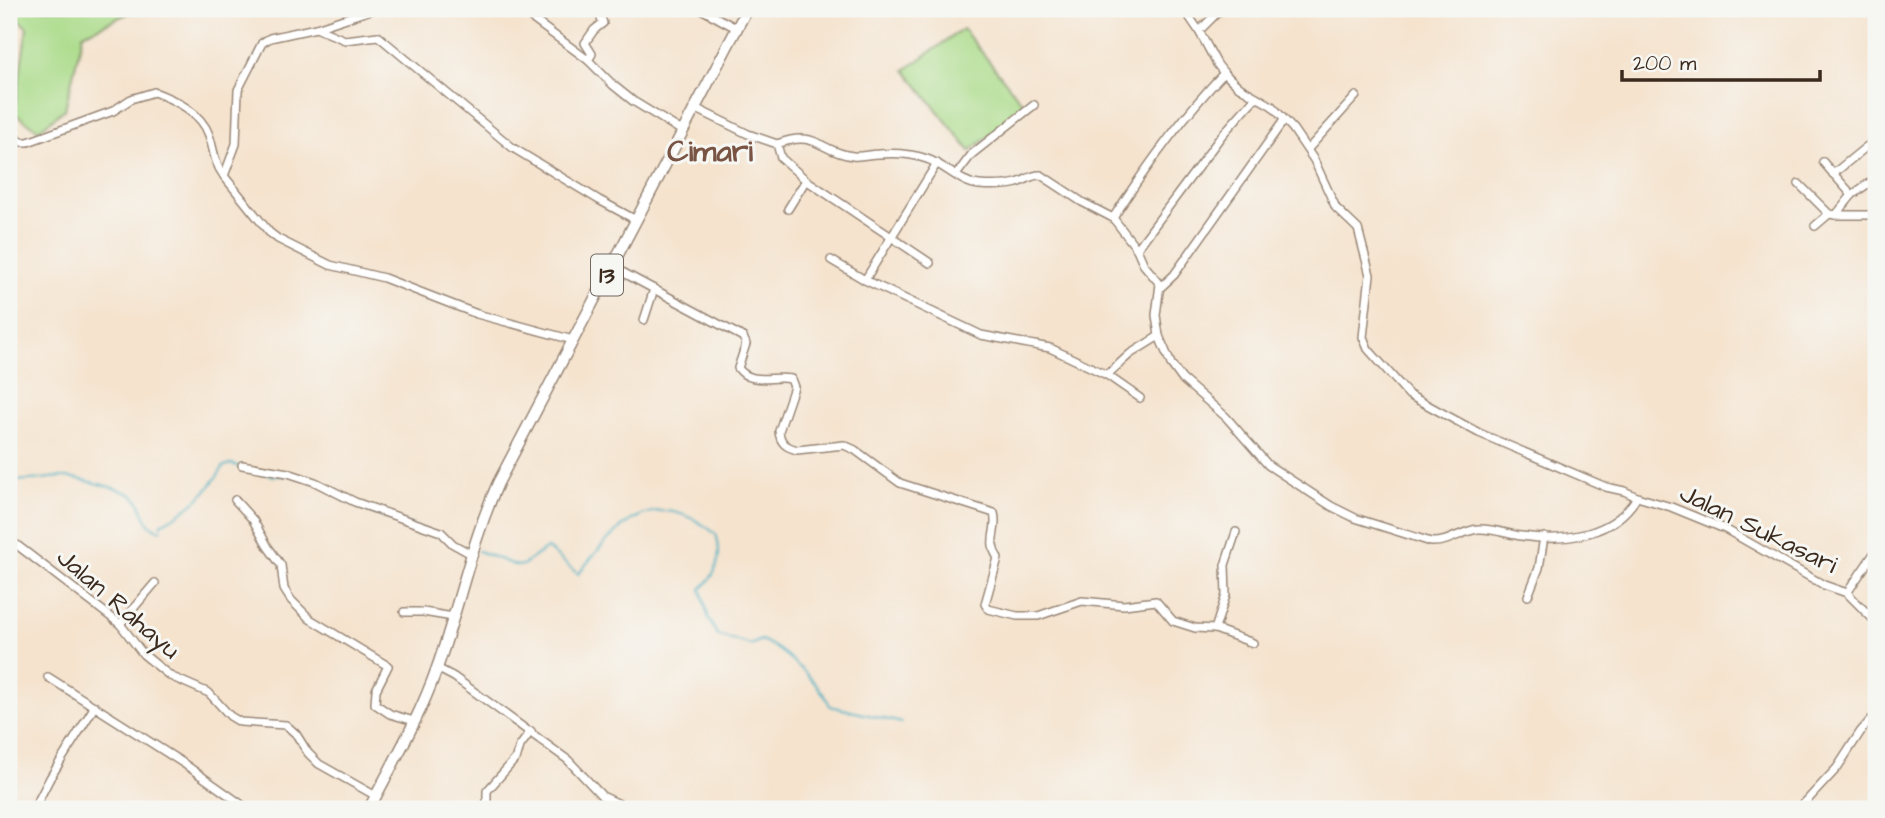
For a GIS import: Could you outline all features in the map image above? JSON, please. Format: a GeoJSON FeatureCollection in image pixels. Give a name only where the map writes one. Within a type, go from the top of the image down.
{"type":"FeatureCollection","features":[{"type":"Feature","properties":{"kind":"highway","name":"13"},"geometry":{"type":"LineString","coordinates":[[369,809],[414,721],[437,668],[472,550],[498,483],[747,9]]}},
{"type":"Feature","properties":{"kind":"street"},"geometry":{"type":"LineString","coordinates":[[224,176],[236,144],[238,90],[259,47],[270,38],[316,28],[374,9]]}},
{"type":"Feature","properties":{"kind":"street"},"geometry":{"type":"LineString","coordinates":[[519,9],[588,60],[623,93],[682,131]]}},
{"type":"Feature","properties":{"kind":"street"},"geometry":{"type":"LineString","coordinates":[[588,60],[592,54],[585,43],[603,23],[600,16],[608,9]]}},
{"type":"Feature","properties":{"kind":"street"},"geometry":{"type":"LineString","coordinates":[[701,9],[736,29]]}},
{"type":"Feature","properties":{"kind":"street"},"geometry":{"type":"LineString","coordinates":[[1184,9],[1224,74],[1239,87],[1272,106],[1308,149],[1331,200],[1358,229],[1370,275],[1363,337],[1368,349],[1385,365],[1402,389],[1479,433],[1606,487],[1637,497]]}},
{"type":"Feature","properties":{"kind":"street"},"geometry":{"type":"LineString","coordinates":[[1199,31],[1221,9]]}},
{"type":"Feature","properties":{"kind":"street"},"geometry":{"type":"LineString","coordinates":[[316,28],[345,40],[378,36],[513,148],[636,220]]}},
{"type":"Feature","properties":{"kind":"street"},"geometry":{"type":"LineString","coordinates":[[1113,218],[1143,172],[1201,97],[1224,74]]}},
{"type":"Feature","properties":{"kind":"street"},"geometry":{"type":"LineString","coordinates":[[9,131],[24,143],[113,111],[131,99],[154,92],[185,107],[202,122],[209,136],[215,162],[269,232],[317,259],[397,282],[477,314],[573,340]]}},
{"type":"Feature","properties":{"kind":"street"},"geometry":{"type":"LineString","coordinates":[[1308,149],[1356,96]]}},
{"type":"Feature","properties":{"kind":"street"},"geometry":{"type":"LineString","coordinates":[[1136,249],[1222,135],[1256,97]]}},
{"type":"Feature","properties":{"kind":"street"},"geometry":{"type":"LineString","coordinates":[[956,175],[972,154],[1034,105]]}},
{"type":"Feature","properties":{"kind":"street"},"geometry":{"type":"LineString","coordinates":[[695,108],[748,134],[777,144],[790,139],[808,138],[849,156],[880,153],[915,155],[937,163],[968,182],[999,186],[1020,183],[1036,174],[1041,175],[1082,202],[1113,218],[1136,249],[1141,262],[1157,279],[1160,288],[1174,275],[1284,120]]}},
{"type":"Feature","properties":{"kind":"street"},"geometry":{"type":"LineString","coordinates":[[777,144],[781,158],[806,180],[930,263]]}},
{"type":"Feature","properties":{"kind":"street"},"geometry":{"type":"LineString","coordinates":[[1833,174],[1866,147],[1876,145]]}},
{"type":"Feature","properties":{"kind":"street"},"geometry":{"type":"LineString","coordinates":[[1822,162],[1852,195]]}},
{"type":"Feature","properties":{"kind":"street"},"geometry":{"type":"LineString","coordinates":[[865,280],[937,163]]}},
{"type":"Feature","properties":{"kind":"street"},"geometry":{"type":"LineString","coordinates":[[1815,226],[1833,215],[1852,195],[1876,178]]}},
{"type":"Feature","properties":{"kind":"street"},"geometry":{"type":"LineString","coordinates":[[788,209],[806,180]]}},
{"type":"Feature","properties":{"kind":"street"},"geometry":{"type":"LineString","coordinates":[[1799,184],[1833,215],[1876,215]]}},
{"type":"Feature","properties":{"kind":"street"},"geometry":{"type":"LineString","coordinates":[[1864,186],[1876,187]]}},
{"type":"Feature","properties":{"kind":"street"},"geometry":{"type":"LineString","coordinates":[[831,260],[865,280],[981,335],[1041,345],[1107,375],[1140,398]]}},
{"type":"Feature","properties":{"kind":"street"},"geometry":{"type":"LineString","coordinates":[[611,266],[743,337],[746,344],[738,368],[742,374],[756,379],[786,378],[794,382],[779,431],[780,438],[790,448],[797,450],[844,445],[900,483],[994,513],[996,517],[991,547],[998,558],[985,604],[988,609],[1017,616],[1038,616],[1082,601],[1124,605],[1152,600],[1159,603],[1173,621],[1195,628],[1215,629],[1253,643]]}},
{"type":"Feature","properties":{"kind":"street","name":"Jalan Sukasari"},"geometry":{"type":"LineString","coordinates":[[1160,288],[1156,315],[1158,336],[1182,379],[1226,417],[1268,465],[1331,506],[1355,518],[1440,543],[1480,529],[1522,536],[1577,537],[1601,528],[1623,515],[1637,497],[1671,507],[1725,529],[1824,585],[1847,593],[1876,622]]}},
{"type":"Feature","properties":{"kind":"street"},"geometry":{"type":"LineString","coordinates":[[644,320],[654,289]]}},
{"type":"Feature","properties":{"kind":"street"},"geometry":{"type":"LineString","coordinates":[[1107,375],[1130,354],[1158,336]]}},
{"type":"Feature","properties":{"kind":"street"},"geometry":{"type":"LineString","coordinates":[[242,465],[288,473],[315,482],[355,502],[446,535],[451,543],[472,550]]}},
{"type":"Feature","properties":{"kind":"street"},"geometry":{"type":"LineString","coordinates":[[235,500],[253,520],[281,565],[284,589],[298,610],[388,666],[376,690],[375,704],[390,714],[414,721]]}},
{"type":"Feature","properties":{"kind":"street"},"geometry":{"type":"LineString","coordinates":[[1215,629],[1226,595],[1225,565],[1236,532]]}},
{"type":"Feature","properties":{"kind":"street"},"geometry":{"type":"LineString","coordinates":[[1528,596],[1538,573],[1544,537]]}},
{"type":"Feature","properties":{"kind":"street","name":"Jalan Rahayu"},"geometry":{"type":"LineString","coordinates":[[9,539],[120,624],[138,648],[162,670],[177,680],[209,693],[235,720],[286,725],[319,764],[376,796]]}},
{"type":"Feature","properties":{"kind":"street"},"geometry":{"type":"LineString","coordinates":[[1847,593],[1875,552]]}},
{"type":"Feature","properties":{"kind":"street"},"geometry":{"type":"LineString","coordinates":[[120,624],[155,583]]}},
{"type":"Feature","properties":{"kind":"street"},"geometry":{"type":"LineString","coordinates":[[404,612],[453,617]]}},
{"type":"Feature","properties":{"kind":"street"},"geometry":{"type":"LineString","coordinates":[[437,668],[531,731],[568,760],[602,796],[631,809]]}},
{"type":"Feature","properties":{"kind":"street"},"geometry":{"type":"LineString","coordinates":[[48,677],[183,763],[248,809]]}},
{"type":"Feature","properties":{"kind":"street"},"geometry":{"type":"LineString","coordinates":[[34,809],[42,791],[95,706]]}},
{"type":"Feature","properties":{"kind":"street"},"geometry":{"type":"LineString","coordinates":[[1798,809],[1837,768],[1876,714]]}},
{"type":"Feature","properties":{"kind":"street"},"geometry":{"type":"LineString","coordinates":[[487,809],[487,791],[517,757],[520,746],[531,731]]}},
{"type":"Feature","properties":{"kind":"green space"},"geometry":{"type":"Polygon","coordinates":[[[9,9],[138,9],[83,34],[65,109],[39,130],[14,113],[27,28],[9,9]]]}},
{"type":"Feature","properties":{"kind":"green space"},"geometry":{"type":"Polygon","coordinates":[[[963,29],[1026,107],[970,151],[905,70],[963,29]]]}},
{"type":"Feature","properties":{"kind":"waterway"},"geometry":{"type":"LineString","coordinates":[[9,480],[68,477],[119,490],[137,499],[149,524],[161,531],[161,524],[197,500],[224,466],[232,464],[240,467]]}},
{"type":"Feature","properties":{"kind":"waterway"},"geometry":{"type":"LineString","coordinates":[[245,469],[284,476]]}},
{"type":"Feature","properties":{"kind":"waterway"},"geometry":{"type":"LineString","coordinates":[[344,500],[382,517],[414,526]]}},
{"type":"Feature","properties":{"kind":"waterway"},"geometry":{"type":"LineString","coordinates":[[478,551],[517,566],[523,565],[547,548],[578,574],[608,540],[639,516],[655,512],[674,512],[694,519],[716,534],[718,542],[719,557],[715,571],[701,589],[708,617],[717,635],[751,645],[761,640],[770,644],[810,678],[830,706],[902,723]]}},
{"type":"Feature","properties":{"kind":"waterway"},"geometry":{"type":"LineString","coordinates":[[419,528],[440,536]]}},
{"type":"Feature","properties":{"kind":"district","name":"Cimari"},"geometry":{"type":"Point","coordinates":[710,151]}}]}
